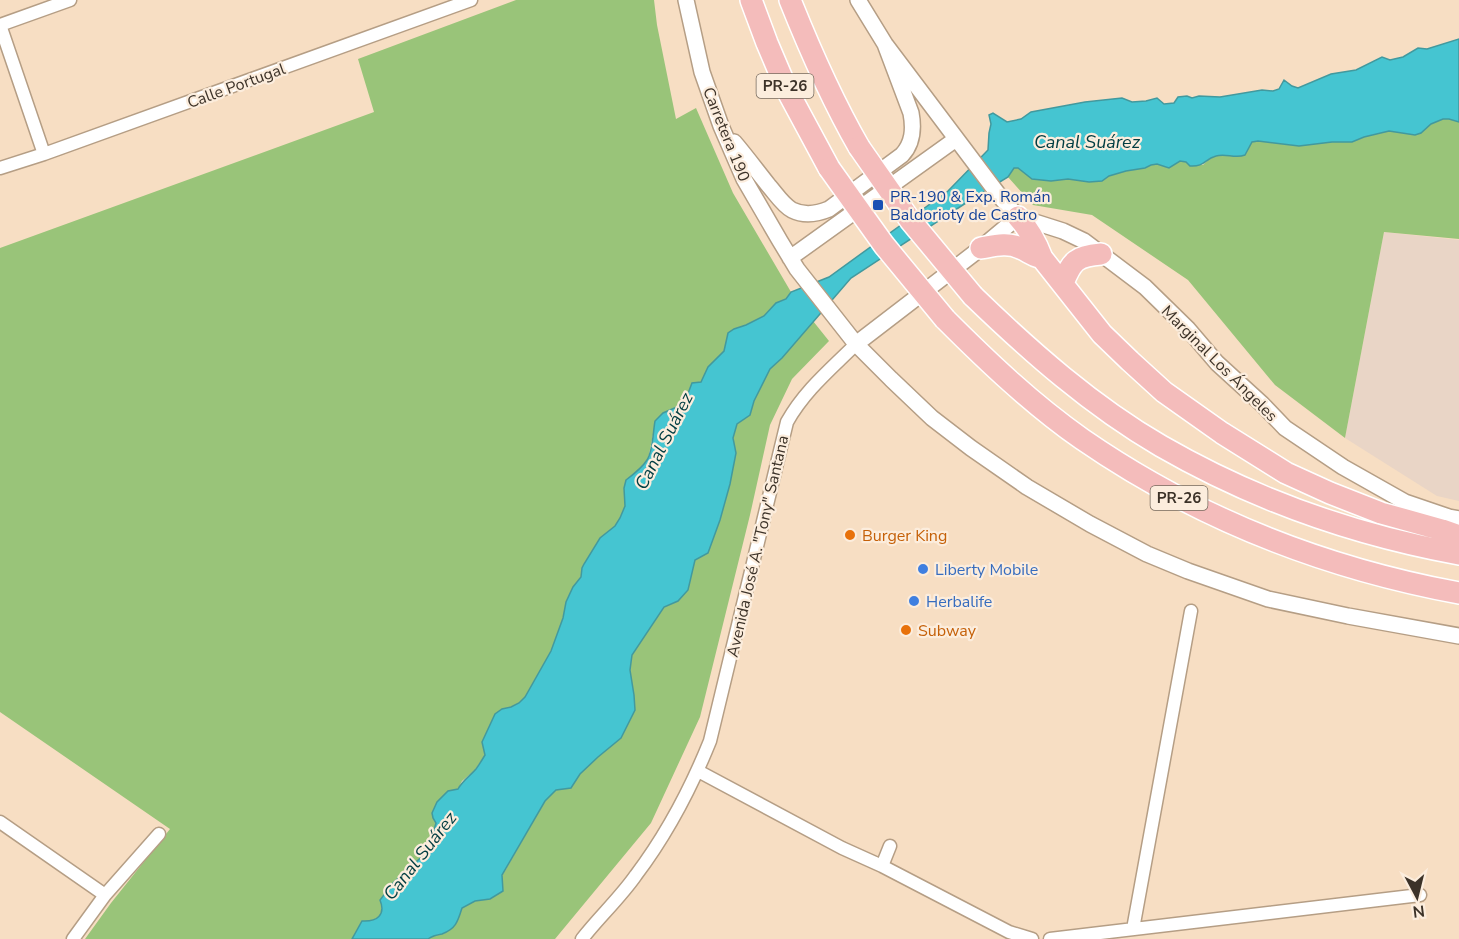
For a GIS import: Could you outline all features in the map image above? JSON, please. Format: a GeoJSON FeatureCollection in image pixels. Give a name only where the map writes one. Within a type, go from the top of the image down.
{"type":"FeatureCollection","features":[{"type":"Feature","properties":{"kind":"highway","name":"PR-26"},"geometry":{"type":"LineString","coordinates":[[751,0],[787,90],[829,168],[884,245],[945,319],[1024,394],[1080,438],[1138,475],[1201,509],[1306,553],[1348,566],[1459,593]]}},
{"type":"Feature","properties":{"kind":"highway","name":"PR-26"},"geometry":{"type":"LineString","coordinates":[[790,0],[843,118],[859,147],[910,220],[974,296],[1056,372],[1113,415],[1170,451],[1214,474],[1270,499],[1372,535],[1459,554]]}},
{"type":"Feature","properties":{"kind":"highway"},"geometry":{"type":"LineString","coordinates":[[1018,217],[1037,243],[1042,258],[1102,334],[1164,392],[1222,433],[1286,473],[1381,513],[1459,536]]}},
{"type":"Feature","properties":{"kind":"highway"},"geometry":{"type":"LineString","coordinates":[[981,248],[996,245],[1014,246],[1042,258]]}},
{"type":"Feature","properties":{"kind":"highway"},"geometry":{"type":"LineString","coordinates":[[1063,283],[1069,267],[1078,259],[1101,254]]}},
{"type":"Feature","properties":{"kind":"street"},"geometry":{"type":"LineString","coordinates":[[44,154],[0,25],[70,0]]}},
{"type":"Feature","properties":{"kind":"street","name":"Calle Portugal"},"geometry":{"type":"LineString","coordinates":[[0,168],[471,0]]}},
{"type":"Feature","properties":{"kind":"street","name":"Carretera 190"},"geometry":{"type":"LineString","coordinates":[[686,0],[702,72],[721,126],[744,179],[794,264],[856,344],[932,418],[970,448],[1037,493],[1147,554],[1220,584],[1268,599],[1459,636]]}},
{"type":"Feature","properties":{"kind":"street"},"geometry":{"type":"LineString","coordinates":[[858,0],[885,44],[1001,198],[1018,217]]}},
{"type":"Feature","properties":{"kind":"street"},"geometry":{"type":"LineString","coordinates":[[721,126],[790,209],[799,213],[811,214],[829,209],[909,148],[913,125],[911,113],[885,44]]}},
{"type":"Feature","properties":{"kind":"street"},"geometry":{"type":"LineString","coordinates":[[794,264],[952,133]]}},
{"type":"Feature","properties":{"kind":"street","name":"Avenida José A. \"Tony\" Santana"},"geometry":{"type":"LineString","coordinates":[[582,939],[635,877],[660,841],[698,771],[710,741],[787,422],[797,404],[856,344],[1018,217]]}},
{"type":"Feature","properties":{"kind":"street","name":"Marginal Los Ángeles"},"geometry":{"type":"LineString","coordinates":[[1018,217],[1063,231],[1084,241],[1145,287],[1188,329],[1217,363],[1285,428],[1343,467],[1405,502],[1459,519]]}},
{"type":"Feature","properties":{"kind":"street"},"geometry":{"type":"LineString","coordinates":[[1132,929],[1191,611]]}},
{"type":"Feature","properties":{"kind":"street"},"geometry":{"type":"LineString","coordinates":[[698,771],[842,848],[882,866],[1009,932],[1032,939]]}},
{"type":"Feature","properties":{"kind":"street"},"geometry":{"type":"LineString","coordinates":[[0,822],[105,895]]}},
{"type":"Feature","properties":{"kind":"street"},"geometry":{"type":"LineString","coordinates":[[73,939],[105,895],[159,834]]}},
{"type":"Feature","properties":{"kind":"street"},"geometry":{"type":"LineString","coordinates":[[882,866],[890,846]]}},
{"type":"Feature","properties":{"kind":"street"},"geometry":{"type":"LineString","coordinates":[[1050,939],[1420,896]]}},
{"type":"Feature","properties":{"kind":"shaded area"},"geometry":{"type":"Polygon","coordinates":[[[1384,232],[1459,240],[1459,501],[1437,496],[1345,438],[1384,232]]]}},
{"type":"Feature","properties":{"kind":"green space"},"geometry":{"type":"Polygon","coordinates":[[[516,0],[654,0],[676,119],[696,108],[733,193],[791,292],[786,299],[776,303],[764,316],[734,329],[727,338],[724,351],[708,367],[701,383],[692,383],[684,404],[663,413],[654,426],[648,459],[625,484],[625,506],[620,518],[615,526],[600,538],[584,564],[581,577],[566,602],[563,618],[551,651],[525,697],[519,703],[495,714],[482,742],[485,755],[475,770],[462,781],[458,789],[448,791],[444,796],[433,818],[436,823],[428,851],[393,883],[381,904],[382,913],[379,917],[371,921],[362,921],[352,939],[85,939],[170,829],[0,712],[0,248],[374,112],[358,59],[516,0]]]}},
{"type":"Feature","properties":{"kind":"green space"},"geometry":{"type":"Polygon","coordinates":[[[1443,119],[1459,122],[1459,239],[1384,232],[1345,438],[1275,385],[1188,280],[1092,215],[1033,205],[1008,177],[1014,168],[1018,168],[1032,179],[1102,181],[1109,176],[1151,165],[1157,164],[1169,168],[1180,161],[1203,165],[1213,157],[1245,155],[1252,142],[1299,146],[1332,141],[1352,142],[1389,131],[1415,135],[1443,119]]]}},
{"type":"Feature","properties":{"kind":"green space"},"geometry":{"type":"Polygon","coordinates":[[[813,321],[829,341],[792,379],[770,425],[700,717],[651,823],[555,939],[428,939],[445,933],[462,908],[475,901],[490,899],[503,891],[502,876],[545,801],[556,790],[571,788],[580,774],[621,738],[634,695],[630,670],[632,655],[664,607],[678,601],[694,560],[720,520],[736,453],[733,438],[737,424],[750,415],[754,401],[770,369],[813,321]]]}},
{"type":"Feature","properties":{"kind":"water","name":"Canal Suárez"},"geometry":{"type":"Polygon","coordinates":[[[1459,39],[1459,122],[1443,119],[1415,135],[1389,131],[1352,142],[1299,146],[1258,141],[1252,142],[1245,155],[1216,156],[1195,166],[1180,161],[1169,168],[1157,164],[1151,165],[1109,176],[1102,181],[1032,179],[1018,168],[1014,168],[1008,177],[851,278],[770,369],[754,401],[750,415],[737,424],[733,438],[736,453],[730,484],[708,553],[695,560],[688,590],[678,601],[664,607],[632,655],[630,670],[635,710],[621,738],[580,774],[571,788],[556,790],[545,801],[502,875],[503,891],[490,899],[475,901],[462,908],[458,921],[453,927],[447,932],[428,939],[352,939],[362,921],[376,919],[381,914],[380,900],[393,883],[428,851],[436,823],[432,813],[437,802],[448,791],[458,789],[476,769],[485,755],[482,742],[495,714],[519,703],[525,697],[551,651],[563,618],[566,602],[581,577],[584,564],[600,538],[615,526],[620,518],[625,506],[626,480],[645,463],[649,456],[655,421],[663,413],[684,404],[692,383],[701,382],[708,367],[724,351],[728,333],[764,316],[776,303],[786,299],[791,292],[829,277],[948,191],[988,150],[991,124],[989,115],[993,113],[1007,122],[1021,119],[1031,112],[1122,98],[1132,102],[1157,98],[1164,104],[1174,103],[1178,97],[1220,97],[1262,90],[1273,91],[1279,89],[1284,80],[1298,88],[1331,74],[1356,70],[1382,57],[1390,60],[1403,57],[1418,48],[1427,49],[1459,39]]]}},
{"type":"Feature","properties":{"kind":"place","name":"PR-190 & Exp. Román Baldorioty de Castro"},"geometry":{"type":"Point","coordinates":[878,205]}},
{"type":"Feature","properties":{"kind":"place","name":"Burger King"},"geometry":{"type":"Point","coordinates":[850,535]}},
{"type":"Feature","properties":{"kind":"place","name":"Liberty Mobile"},"geometry":{"type":"Point","coordinates":[923,569]}},
{"type":"Feature","properties":{"kind":"place","name":"Herbalife"},"geometry":{"type":"Point","coordinates":[914,601]}},
{"type":"Feature","properties":{"kind":"place","name":"Subway"},"geometry":{"type":"Point","coordinates":[906,630]}}]}
